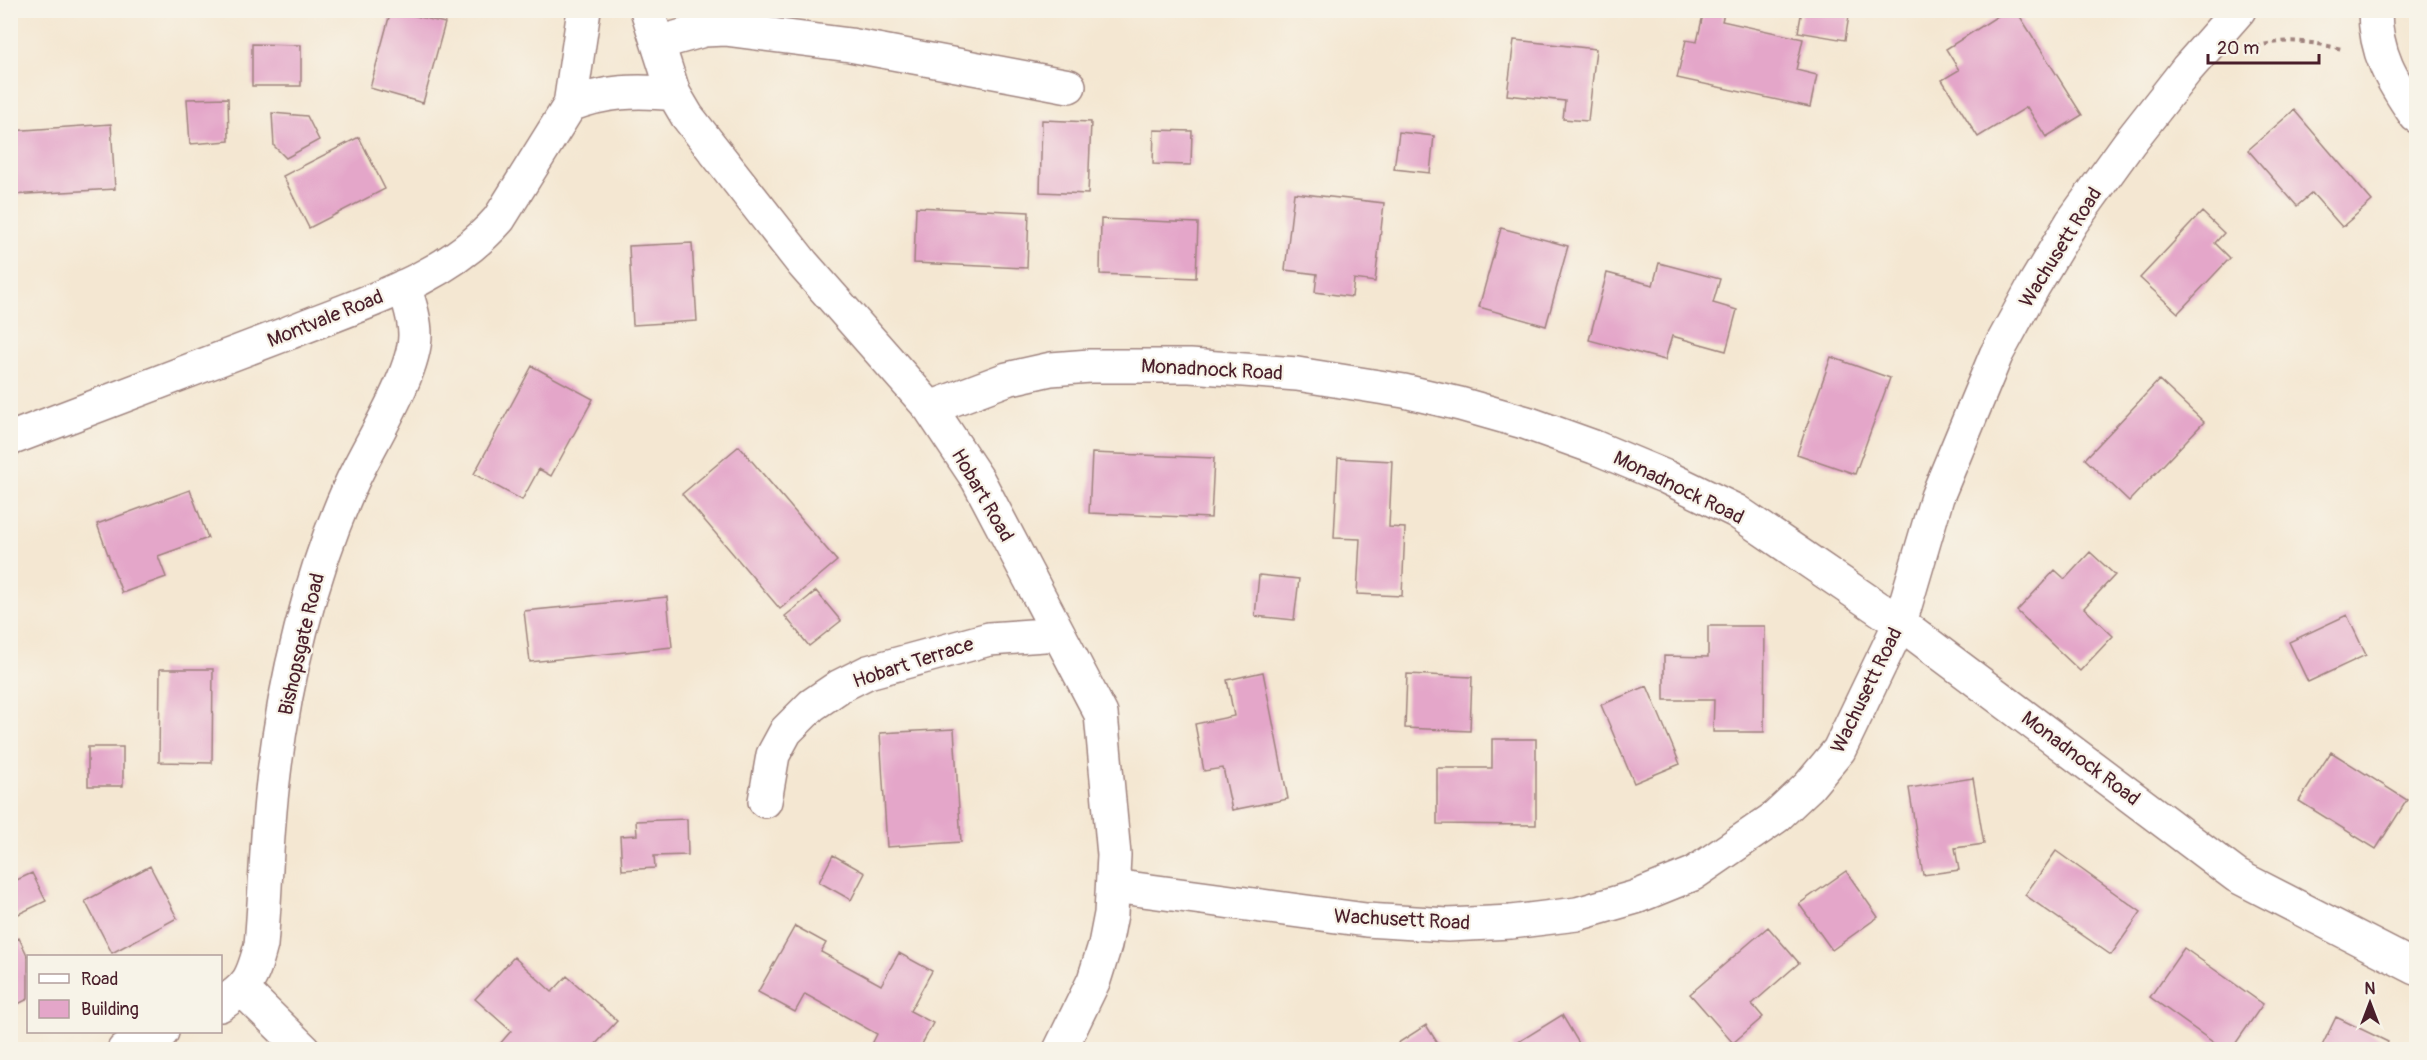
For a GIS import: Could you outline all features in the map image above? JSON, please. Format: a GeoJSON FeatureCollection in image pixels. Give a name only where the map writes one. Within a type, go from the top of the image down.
{"type":"FeatureCollection","features":[{"type":"Feature","properties":{"kind":"street","name":"Montvale Road"},"geometry":{"type":"LineString","coordinates":[[10,439],[216,361],[440,270],[485,235],[499,219],[570,105],[584,10]]}},
{"type":"Feature","properties":{"kind":"street","name":"Hobart Road"},"geometry":{"type":"LineString","coordinates":[[647,10],[674,94],[687,116],[802,264],[930,408],[978,480],[1101,714],[1114,855],[1113,886],[1105,945],[1094,980],[1060,1050]]}},
{"type":"Feature","properties":{"kind":"street","name":"Wachusett Road"},"geometry":{"type":"LineString","coordinates":[[2187,69],[2202,37],[2207,10]]}},
{"type":"Feature","properties":{"kind":"street","name":"Wachusett Road"},"geometry":{"type":"LineString","coordinates":[[1113,886],[1366,920],[1448,925],[1511,922],[1577,914],[1636,897],[1693,874],[1776,817],[1809,786],[1839,750],[1900,622],[1936,497],[1996,355],[2072,222],[2128,143],[2187,69],[2239,10]]}},
{"type":"Feature","properties":{"kind":"street"},"geometry":{"type":"LineString","coordinates":[[2375,10],[2380,55],[2387,71],[2416,116]]}},
{"type":"Feature","properties":{"kind":"street"},"geometry":{"type":"LineString","coordinates":[[658,43],[705,30],[725,29],[849,45],[1069,86]]}},
{"type":"Feature","properties":{"kind":"street"},"geometry":{"type":"LineString","coordinates":[[570,105],[587,98],[616,92],[648,91],[674,94]]}},
{"type":"Feature","properties":{"kind":"street","name":"Bishopsgate Road"},"geometry":{"type":"LineString","coordinates":[[232,998],[254,971],[261,945],[273,781],[303,622],[336,519],[351,483],[396,394],[411,356],[414,326],[404,286]]}},
{"type":"Feature","properties":{"kind":"street","name":"Monadnock Road"},"geometry":{"type":"LineString","coordinates":[[930,408],[1006,379],[1051,369],[1090,366],[1190,366],[1286,373],[1404,391],[1527,423],[1594,447],[1666,477],[1736,511],[1900,622],[2237,876],[2416,968]]}},
{"type":"Feature","properties":{"kind":"street","name":"Hobart Terrace"},"geometry":{"type":"LineString","coordinates":[[765,801],[773,755],[786,730],[812,705],[840,687],[868,672],[989,639],[1059,634]]}},
{"type":"Feature","properties":{"kind":"street"},"geometry":{"type":"LineString","coordinates":[[232,998],[304,1050]]}},
{"type":"Feature","properties":{"kind":"street"},"geometry":{"type":"LineString","coordinates":[[124,1050],[160,1033]]}},
{"type":"Feature","properties":{"kind":"path"},"geometry":{"type":"LineString","coordinates":[[2252,48],[2276,40],[2299,40],[2349,50]]}},
{"type":"Feature","properties":{"kind":"building"},"geometry":{"type":"Polygon","coordinates":[[[391,10],[445,23],[423,103],[370,88],[391,10]]]}},
{"type":"Feature","properties":{"kind":"building"},"geometry":{"type":"Polygon","coordinates":[[[1704,10],[1725,10],[1722,21],[1803,39],[1796,70],[1817,75],[1810,107],[1677,78],[1686,40],[1697,42],[1704,10]]]}},
{"type":"Feature","properties":{"kind":"building"},"geometry":{"type":"Polygon","coordinates":[[[1802,10],[1850,10],[1845,40],[1798,32],[1802,10]]]}},
{"type":"Feature","properties":{"kind":"building"},"geometry":{"type":"Polygon","coordinates":[[[2007,10],[2016,10],[2082,115],[2046,137],[2027,107],[1978,137],[1942,80],[1959,70],[1946,49],[2007,10]]]}},
{"type":"Feature","properties":{"kind":"building"},"geometry":{"type":"Polygon","coordinates":[[[1514,40],[1596,49],[1588,121],[1563,119],[1565,101],[1507,95],[1514,40]]]}},
{"type":"Feature","properties":{"kind":"building"},"geometry":{"type":"Polygon","coordinates":[[[252,44],[301,45],[301,86],[252,86],[252,44]]]}},
{"type":"Feature","properties":{"kind":"building"},"geometry":{"type":"Polygon","coordinates":[[[228,98],[229,141],[190,144],[187,99],[228,98]]]}},
{"type":"Feature","properties":{"kind":"building"},"geometry":{"type":"Polygon","coordinates":[[[2294,110],[2372,201],[2342,227],[2312,193],[2297,206],[2248,150],[2294,110]]]}},
{"type":"Feature","properties":{"kind":"building"},"geometry":{"type":"Polygon","coordinates":[[[272,113],[307,116],[319,140],[286,158],[274,146],[272,113]]]}},
{"type":"Feature","properties":{"kind":"building"},"geometry":{"type":"Polygon","coordinates":[[[1042,120],[1091,122],[1088,194],[1040,192],[1042,120]]]}},
{"type":"Feature","properties":{"kind":"building"},"geometry":{"type":"Polygon","coordinates":[[[111,124],[115,189],[10,195],[10,131],[111,124]]]}},
{"type":"Feature","properties":{"kind":"building"},"geometry":{"type":"Polygon","coordinates":[[[1154,130],[1192,131],[1191,165],[1153,164],[1154,130]]]}},
{"type":"Feature","properties":{"kind":"building"},"geometry":{"type":"Polygon","coordinates":[[[1399,132],[1434,136],[1430,173],[1394,169],[1399,132]]]}},
{"type":"Feature","properties":{"kind":"building"},"geometry":{"type":"Polygon","coordinates":[[[359,137],[385,189],[309,228],[283,176],[359,137]]]}},
{"type":"Feature","properties":{"kind":"building"},"geometry":{"type":"Polygon","coordinates":[[[1294,193],[1384,203],[1375,282],[1354,279],[1352,297],[1315,292],[1317,274],[1285,270],[1294,193]]]}},
{"type":"Feature","properties":{"kind":"building"},"geometry":{"type":"Polygon","coordinates":[[[916,207],[1029,212],[1027,268],[914,263],[916,207]]]}},
{"type":"Feature","properties":{"kind":"building"},"geometry":{"type":"Polygon","coordinates":[[[2202,212],[2224,233],[2215,243],[2230,258],[2178,313],[2140,278],[2202,212]]]}},
{"type":"Feature","properties":{"kind":"building"},"geometry":{"type":"Polygon","coordinates":[[[1101,219],[1198,223],[1196,278],[1100,274],[1101,219]]]}},
{"type":"Feature","properties":{"kind":"building"},"geometry":{"type":"Polygon","coordinates":[[[1501,228],[1568,246],[1546,326],[1479,307],[1501,228]]]}},
{"type":"Feature","properties":{"kind":"building"},"geometry":{"type":"Polygon","coordinates":[[[692,243],[697,321],[633,325],[629,246],[692,243]]]}},
{"type":"Feature","properties":{"kind":"building"},"geometry":{"type":"Polygon","coordinates":[[[1659,263],[1720,279],[1713,303],[1737,310],[1726,351],[1672,336],[1665,360],[1589,340],[1607,273],[1653,285],[1659,263]]]}},
{"type":"Feature","properties":{"kind":"building"},"geometry":{"type":"Polygon","coordinates":[[[1831,357],[1890,378],[1855,474],[1797,454],[1831,357]]]}},
{"type":"Feature","properties":{"kind":"building"},"geometry":{"type":"Polygon","coordinates":[[[532,366],[593,399],[551,476],[539,469],[522,500],[474,474],[532,366]]]}},
{"type":"Feature","properties":{"kind":"building"},"geometry":{"type":"Polygon","coordinates":[[[2159,380],[2204,422],[2129,501],[2085,459],[2159,380]]]}},
{"type":"Feature","properties":{"kind":"building"},"geometry":{"type":"Polygon","coordinates":[[[739,446],[837,561],[780,609],[682,494],[739,446]]]}},
{"type":"Feature","properties":{"kind":"building"},"geometry":{"type":"Polygon","coordinates":[[[1092,453],[1214,458],[1211,518],[1089,513],[1092,453]]]}},
{"type":"Feature","properties":{"kind":"building"},"geometry":{"type":"Polygon","coordinates":[[[1338,458],[1392,461],[1389,527],[1405,528],[1402,596],[1357,594],[1360,539],[1334,538],[1338,458]]]}},
{"type":"Feature","properties":{"kind":"building"},"geometry":{"type":"Polygon","coordinates":[[[190,490],[208,538],[158,556],[166,577],[122,593],[97,524],[190,490]]]}},
{"type":"Feature","properties":{"kind":"building"},"geometry":{"type":"Polygon","coordinates":[[[2090,552],[2115,575],[2084,608],[2113,636],[2080,671],[2017,611],[2055,570],[2065,579],[2090,552]]]}},
{"type":"Feature","properties":{"kind":"building"},"geometry":{"type":"Polygon","coordinates":[[[1259,575],[1299,579],[1294,620],[1255,616],[1259,575]]]}},
{"type":"Feature","properties":{"kind":"building"},"geometry":{"type":"Polygon","coordinates":[[[816,591],[841,621],[809,646],[785,616],[816,591]]]}},
{"type":"Feature","properties":{"kind":"building"},"geometry":{"type":"Polygon","coordinates":[[[667,597],[672,647],[530,662],[524,611],[667,597]]]}},
{"type":"Feature","properties":{"kind":"building"},"geometry":{"type":"Polygon","coordinates":[[[2347,615],[2366,655],[2308,682],[2289,642],[2347,615]]]}},
{"type":"Feature","properties":{"kind":"building"},"geometry":{"type":"Polygon","coordinates":[[[1708,626],[1765,626],[1764,732],[1713,732],[1714,700],[1664,700],[1664,656],[1708,657],[1708,626]]]}},
{"type":"Feature","properties":{"kind":"building"},"geometry":{"type":"Polygon","coordinates":[[[160,669],[213,669],[212,763],[159,762],[160,669]]]}},
{"type":"Feature","properties":{"kind":"building"},"geometry":{"type":"Polygon","coordinates":[[[1263,672],[1288,799],[1232,810],[1223,768],[1204,771],[1195,724],[1234,716],[1227,680],[1263,672]]]}},
{"type":"Feature","properties":{"kind":"building"},"geometry":{"type":"Polygon","coordinates":[[[1407,674],[1472,677],[1470,731],[1405,728],[1407,674]]]}},
{"type":"Feature","properties":{"kind":"building"},"geometry":{"type":"Polygon","coordinates":[[[1647,686],[1680,764],[1634,783],[1601,705],[1647,686]]]}},
{"type":"Feature","properties":{"kind":"building"},"geometry":{"type":"Polygon","coordinates":[[[954,729],[961,842],[887,847],[880,733],[954,729]]]}},
{"type":"Feature","properties":{"kind":"building"},"geometry":{"type":"Polygon","coordinates":[[[1492,739],[1536,739],[1536,825],[1437,824],[1437,768],[1492,768],[1492,739]]]}},
{"type":"Feature","properties":{"kind":"building"},"geometry":{"type":"Polygon","coordinates":[[[88,747],[123,747],[123,786],[88,786],[88,747]]]}},
{"type":"Feature","properties":{"kind":"building"},"geometry":{"type":"Polygon","coordinates":[[[2331,752],[2407,800],[2376,849],[2299,801],[2331,752]]]}},
{"type":"Feature","properties":{"kind":"building"},"geometry":{"type":"Polygon","coordinates":[[[1973,778],[1984,844],[1955,848],[1959,870],[1923,875],[1909,788],[1973,778]]]}},
{"type":"Feature","properties":{"kind":"building"},"geometry":{"type":"Polygon","coordinates":[[[687,819],[688,855],[654,856],[655,868],[622,870],[620,836],[637,835],[636,821],[687,819]]]}},
{"type":"Feature","properties":{"kind":"building"},"geometry":{"type":"Polygon","coordinates":[[[2056,851],[2141,912],[2111,955],[2025,895],[2056,851]]]}},
{"type":"Feature","properties":{"kind":"building"},"geometry":{"type":"Polygon","coordinates":[[[833,855],[865,873],[851,900],[819,882],[833,855]]]}},
{"type":"Feature","properties":{"kind":"building"},"geometry":{"type":"Polygon","coordinates":[[[150,866],[177,918],[112,953],[85,901],[150,866]]]}},
{"type":"Feature","properties":{"kind":"building"},"geometry":{"type":"Polygon","coordinates":[[[1846,871],[1878,917],[1832,950],[1799,904],[1846,871]]]}},
{"type":"Feature","properties":{"kind":"building"},"geometry":{"type":"Polygon","coordinates":[[[32,873],[46,901],[10,918],[10,883],[32,873]]]}},
{"type":"Feature","properties":{"kind":"building"},"geometry":{"type":"Polygon","coordinates":[[[795,926],[826,943],[821,952],[881,985],[899,953],[932,971],[910,1011],[933,1023],[919,1050],[869,1050],[877,1034],[805,994],[795,1012],[758,992],[795,926]]]}},
{"type":"Feature","properties":{"kind":"building"},"geometry":{"type":"Polygon","coordinates":[[[1768,927],[1799,963],[1752,1004],[1763,1017],[1733,1043],[1690,994],[1768,927]]]}},
{"type":"Feature","properties":{"kind":"building"},"geometry":{"type":"Polygon","coordinates":[[[19,938],[27,955],[27,1000],[10,1008],[10,943],[19,938]]]}},
{"type":"Feature","properties":{"kind":"building"},"geometry":{"type":"Polygon","coordinates":[[[2184,948],[2263,1004],[2231,1050],[2224,1050],[2150,997],[2184,948]]]}},
{"type":"Feature","properties":{"kind":"building"},"geometry":{"type":"Polygon","coordinates":[[[514,957],[552,992],[567,976],[617,1021],[593,1047],[596,1050],[501,1050],[498,1046],[511,1031],[475,999],[514,957]]]}},
{"type":"Feature","properties":{"kind":"building"},"geometry":{"type":"Polygon","coordinates":[[[1562,1015],[1583,1050],[1514,1050],[1512,1046],[1562,1015]]]}},
{"type":"Feature","properties":{"kind":"building"},"geometry":{"type":"Polygon","coordinates":[[[2336,1017],[2388,1042],[2385,1050],[2320,1050],[2336,1017]]]}},
{"type":"Feature","properties":{"kind":"building"},"geometry":{"type":"Polygon","coordinates":[[[1426,1025],[1442,1050],[1402,1050],[1398,1043],[1426,1025]]]}}]}
